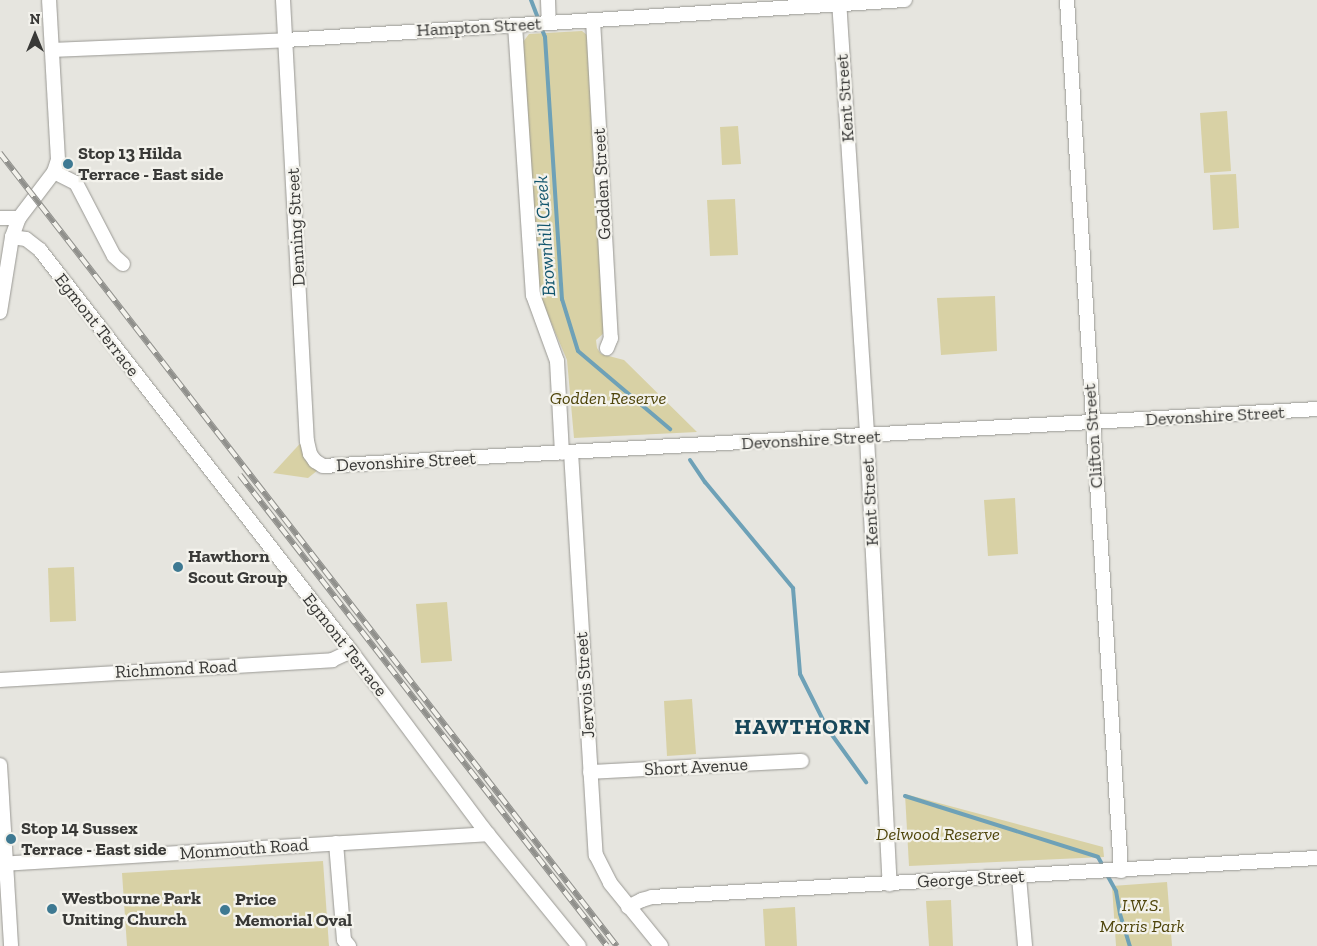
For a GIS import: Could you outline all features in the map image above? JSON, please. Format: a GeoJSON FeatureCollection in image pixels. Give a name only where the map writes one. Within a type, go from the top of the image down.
{"type":"FeatureCollection","features":[{"type":"Feature","properties":{"kind":"street"},"geometry":{"type":"LineString","coordinates":[[0,312],[12,237],[19,218],[54,172],[58,160],[49,0]]}},
{"type":"Feature","properties":{"kind":"street","name":"Denning Street"},"geometry":{"type":"LineString","coordinates":[[283,0],[307,441],[310,454]]}},
{"type":"Feature","properties":{"kind":"street"},"geometry":{"type":"LineString","coordinates":[[543,24],[548,0]]}},
{"type":"Feature","properties":{"kind":"street","name":"Hampton Street"},"geometry":{"type":"LineString","coordinates":[[52,50],[286,40],[543,24],[593,20],[695,7],[905,0]]}},
{"type":"Feature","properties":{"kind":"street","name":"Clifton Street"},"geometry":{"type":"LineString","coordinates":[[1067,0],[1120,871]]}},
{"type":"Feature","properties":{"kind":"street","name":"Kent Street"},"geometry":{"type":"LineString","coordinates":[[839,2],[867,437],[890,884]]}},
{"type":"Feature","properties":{"kind":"street","name":"Godden Street"},"geometry":{"type":"LineString","coordinates":[[593,20],[611,338],[607,348]]}},
{"type":"Feature","properties":{"kind":"street","name":"Jervois Street"},"geometry":{"type":"LineString","coordinates":[[515,25],[533,295],[557,361],[566,453],[596,855],[603,873],[628,907],[661,946]]}},
{"type":"Feature","properties":{"kind":"street"},"geometry":{"type":"LineString","coordinates":[[54,172],[76,183],[114,256],[123,264]]}},
{"type":"Feature","properties":{"kind":"street"},"geometry":{"type":"LineString","coordinates":[[0,218],[19,218]]}},
{"type":"Feature","properties":{"kind":"street","name":"Egmont Terrace"},"geometry":{"type":"LineString","coordinates":[[12,237],[26,239],[40,250],[351,652],[488,834],[579,946]]}},
{"type":"Feature","properties":{"kind":"street","name":"Devonshire Street"},"geometry":{"type":"LineString","coordinates":[[310,454],[315,462],[323,466],[334,467],[1317,410]]}},
{"type":"Feature","properties":{"kind":"street","name":"Richmond Road"},"geometry":{"type":"LineString","coordinates":[[0,680],[332,660],[351,652]]}},
{"type":"Feature","properties":{"kind":"street","name":"Short Avenue"},"geometry":{"type":"LineString","coordinates":[[590,772],[802,762]]}},
{"type":"Feature","properties":{"kind":"street"},"geometry":{"type":"LineString","coordinates":[[0,765],[3,864],[11,946]]}},
{"type":"Feature","properties":{"kind":"street","name":"Monmouth Road"},"geometry":{"type":"LineString","coordinates":[[3,864],[488,834]]}},
{"type":"Feature","properties":{"kind":"street"},"geometry":{"type":"LineString","coordinates":[[336,843],[344,940],[349,946]]}},
{"type":"Feature","properties":{"kind":"street","name":"George Street"},"geometry":{"type":"LineString","coordinates":[[628,907],[642,900],[652,898],[1317,858]]}},
{"type":"Feature","properties":{"kind":"street"},"geometry":{"type":"LineString","coordinates":[[1019,877],[1025,946]]}},
{"type":"Feature","properties":{"kind":"green space","name":"Godden Reserve"},"geometry":{"type":"Polygon","coordinates":[[[582,31],[587,35],[604,333],[596,340],[597,348],[601,354],[624,360],[697,432],[574,438],[567,360],[538,292],[523,42],[529,34],[582,31]]]}},
{"type":"Feature","properties":{"kind":"green space"},"geometry":{"type":"Polygon","coordinates":[[[1227,111],[1231,171],[1204,173],[1200,113],[1227,111]]]}},
{"type":"Feature","properties":{"kind":"green space"},"geometry":{"type":"Polygon","coordinates":[[[738,126],[741,164],[722,165],[720,127],[738,126]]]}},
{"type":"Feature","properties":{"kind":"green space"},"geometry":{"type":"Polygon","coordinates":[[[1236,174],[1239,228],[1213,230],[1210,175],[1236,174]]]}},
{"type":"Feature","properties":{"kind":"green space"},"geometry":{"type":"Polygon","coordinates":[[[735,199],[738,255],[710,256],[707,200],[735,199]]]}},
{"type":"Feature","properties":{"kind":"green space"},"geometry":{"type":"Polygon","coordinates":[[[995,296],[997,351],[941,355],[937,298],[995,296]]]}},
{"type":"Feature","properties":{"kind":"green space"},"geometry":{"type":"Polygon","coordinates":[[[307,436],[323,466],[308,478],[273,473],[307,436]]]}},
{"type":"Feature","properties":{"kind":"green space"},"geometry":{"type":"Polygon","coordinates":[[[1015,498],[1018,554],[988,556],[984,500],[1015,498]]]}},
{"type":"Feature","properties":{"kind":"green space"},"geometry":{"type":"Polygon","coordinates":[[[74,567],[76,621],[50,622],[48,568],[74,567]]]}},
{"type":"Feature","properties":{"kind":"green space"},"geometry":{"type":"Polygon","coordinates":[[[447,602],[452,661],[421,663],[416,604],[447,602]]]}},
{"type":"Feature","properties":{"kind":"green space"},"geometry":{"type":"Polygon","coordinates":[[[692,699],[696,754],[667,756],[664,701],[692,699]]]}},
{"type":"Feature","properties":{"kind":"green space","name":"Delwood Reserve"},"geometry":{"type":"Polygon","coordinates":[[[905,794],[1103,847],[1104,857],[909,866],[905,794]]]}},
{"type":"Feature","properties":{"kind":"green space","name":"Price Memorial Oval"},"geometry":{"type":"Polygon","coordinates":[[[323,861],[329,946],[127,946],[122,873],[323,861]]]}},
{"type":"Feature","properties":{"kind":"green space","name":"I.W.S. Morris Park"},"geometry":{"type":"Polygon","coordinates":[[[1167,882],[1172,946],[1116,946],[1112,886],[1167,882]]]}},
{"type":"Feature","properties":{"kind":"green space"},"geometry":{"type":"Polygon","coordinates":[[[951,900],[953,946],[929,946],[926,901],[951,900]]]}},
{"type":"Feature","properties":{"kind":"green space"},"geometry":{"type":"Polygon","coordinates":[[[795,907],[797,946],[765,946],[763,909],[795,907]]]}},
{"type":"Feature","properties":{"kind":"waterway","name":"Brownhill Creek"},"geometry":{"type":"LineString","coordinates":[[531,0],[539,21]]}},
{"type":"Feature","properties":{"kind":"waterway","name":"Brownhill Creek"},"geometry":{"type":"LineString","coordinates":[[541,27],[545,37],[562,299],[578,351],[670,429]]}},
{"type":"Feature","properties":{"kind":"waterway","name":"Brownhill Creek"},"geometry":{"type":"LineString","coordinates":[[690,460],[705,482],[793,588],[800,674],[827,728],[866,782]]}},
{"type":"Feature","properties":{"kind":"waterway","name":"Brownhill Creek"},"geometry":{"type":"LineString","coordinates":[[905,796],[1098,857],[1103,866]]}},
{"type":"Feature","properties":{"kind":"waterway","name":"Brownhill Creek"},"geometry":{"type":"LineString","coordinates":[[1106,873],[1116,891],[1120,914],[1130,946]]}},
{"type":"Feature","properties":{"kind":"railway"},"geometry":{"type":"LineString","coordinates":[[0,153],[617,946]]}},
{"type":"Feature","properties":{"kind":"railway"},"geometry":{"type":"LineString","coordinates":[[240,475],[607,946]]}},
{"type":"Feature","properties":{"kind":"place","name":"Stop 13 Hilda Terrace - East side"},"geometry":{"type":"Point","coordinates":[68,164]}},
{"type":"Feature","properties":{"kind":"place","name":"Hawthorn Scout Group"},"geometry":{"type":"Point","coordinates":[178,567]}},
{"type":"Feature","properties":{"kind":"place","name":"Stop 14 Sussex Terrace - East side"},"geometry":{"type":"Point","coordinates":[11,839]}},
{"type":"Feature","properties":{"kind":"place","name":"Westbourne Park Uniting Church"},"geometry":{"type":"Point","coordinates":[52,909]}},
{"type":"Feature","properties":{"kind":"place","name":"Price Memorial Oval"},"geometry":{"type":"Point","coordinates":[225,910]}},
{"type":"Feature","properties":{"kind":"district","name":"HAWTHORN"},"geometry":{"type":"Point","coordinates":[803,727]}}]}
